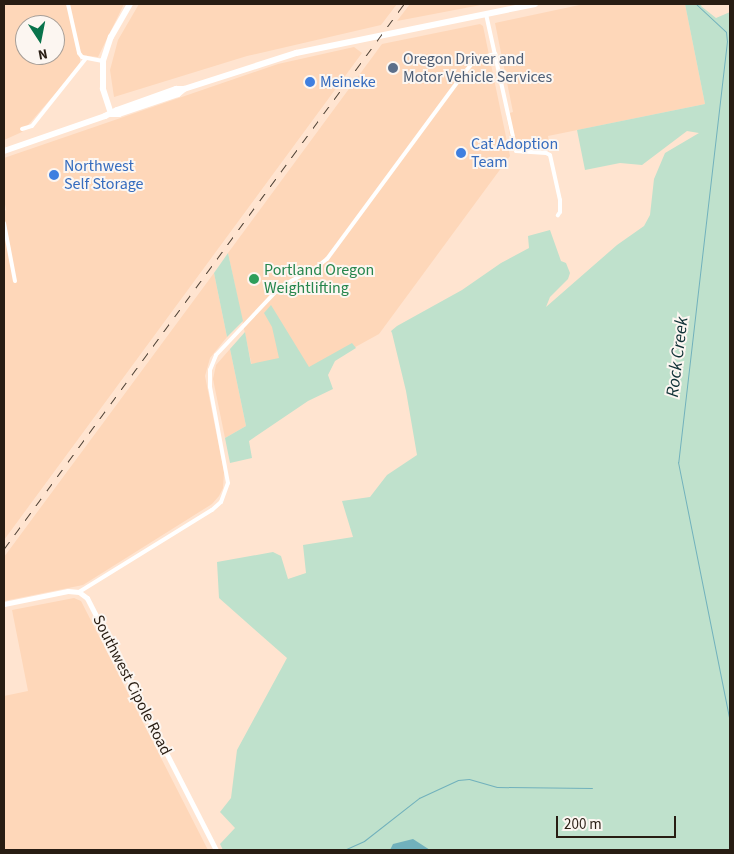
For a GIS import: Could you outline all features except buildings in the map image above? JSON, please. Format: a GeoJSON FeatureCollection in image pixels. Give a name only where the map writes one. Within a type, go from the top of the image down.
{"type":"FeatureCollection","features":[{"type":"Feature","properties":{"kind":"highway"},"geometry":{"type":"LineString","coordinates":[[4,151],[176,89],[184,89],[296,53],[535,4]]}},
{"type":"Feature","properties":{"kind":"main road"},"geometry":{"type":"LineString","coordinates":[[111,114],[103,89],[103,61],[111,37],[130,4]]}},
{"type":"Feature","properties":{"kind":"street"},"geometry":{"type":"LineString","coordinates":[[68,4],[79,53],[82,57],[103,61]]}},
{"type":"Feature","properties":{"kind":"street"},"geometry":{"type":"LineString","coordinates":[[486,14],[516,151],[546,153],[550,156],[560,200],[560,212],[558,215]]}},
{"type":"Feature","properties":{"kind":"street"},"geometry":{"type":"LineString","coordinates":[[4,604],[68,591],[79,592],[212,510],[221,502],[228,483],[210,387],[210,370],[216,355],[280,287],[317,267],[327,259],[464,72],[476,60],[495,54]]}},
{"type":"Feature","properties":{"kind":"street"},"geometry":{"type":"LineString","coordinates":[[22,129],[32,126],[86,58]]}},
{"type":"Feature","properties":{"kind":"street"},"geometry":{"type":"LineString","coordinates":[[4,223],[15,281]]}},
{"type":"Feature","properties":{"kind":"street","name":"Southwest Cipole Road"},"geometry":{"type":"LineString","coordinates":[[79,592],[86,596],[92,606],[216,850]]}},
{"type":"Feature","properties":{"kind":"shaded area"},"geometry":{"type":"Polygon","coordinates":[[[4,4],[124,4],[98,57],[80,55],[80,65],[22,132],[4,140],[4,4]]]}},
{"type":"Feature","properties":{"kind":"shaded area"},"geometry":{"type":"Polygon","coordinates":[[[139,4],[397,4],[381,25],[247,56],[114,97],[110,70],[118,40],[139,4]]]}},
{"type":"Feature","properties":{"kind":"shaded area"},"geometry":{"type":"Polygon","coordinates":[[[410,4],[486,4],[397,21],[410,4]]]}},
{"type":"Feature","properties":{"kind":"shaded area"},"geometry":{"type":"Polygon","coordinates":[[[584,4],[685,4],[705,104],[548,136],[549,144],[513,151],[506,114],[513,112],[495,23],[584,4]]]}},
{"type":"Feature","properties":{"kind":"shaded area"},"geometry":{"type":"Polygon","coordinates":[[[480,24],[483,26],[510,156],[379,334],[259,400],[228,253],[382,44],[480,24]]]}},
{"type":"Feature","properties":{"kind":"shaded area"},"geometry":{"type":"Polygon","coordinates":[[[354,47],[362,53],[4,540],[4,211],[6,210],[4,198],[4,158],[278,64],[354,47]]]}},
{"type":"Feature","properties":{"kind":"shaded area"},"geometry":{"type":"Polygon","coordinates":[[[214,273],[227,337],[210,358],[205,376],[224,472],[223,488],[219,496],[212,504],[83,585],[4,601],[4,557],[214,273]]]}},
{"type":"Feature","properties":{"kind":"shaded area"},"geometry":{"type":"Polygon","coordinates":[[[230,349],[246,426],[225,438],[213,379],[216,365],[230,349]]]}},
{"type":"Feature","properties":{"kind":"shaded area"},"geometry":{"type":"Polygon","coordinates":[[[74,598],[81,601],[208,850],[4,850],[4,696],[28,691],[12,610],[74,598]]]}},
{"type":"Feature","properties":{"kind":"green space"},"geometry":{"type":"Polygon","coordinates":[[[685,4],[702,4],[701,6],[716,18],[730,12],[730,850],[223,850],[220,844],[235,828],[220,812],[231,798],[237,750],[287,658],[219,598],[217,562],[273,552],[281,556],[288,579],[306,573],[303,545],[353,537],[342,501],[370,497],[387,475],[417,455],[406,391],[391,331],[397,326],[462,290],[501,263],[529,248],[528,236],[550,230],[561,261],[566,263],[570,273],[568,279],[550,297],[546,307],[617,245],[644,226],[650,215],[654,179],[665,153],[699,133],[687,131],[642,165],[620,163],[585,170],[577,130],[705,104],[685,4]]]}},
{"type":"Feature","properties":{"kind":"green space"},"geometry":{"type":"Polygon","coordinates":[[[228,253],[243,321],[227,337],[214,273],[228,253]]]}},
{"type":"Feature","properties":{"kind":"green space"},"geometry":{"type":"Polygon","coordinates":[[[271,305],[309,367],[352,343],[356,348],[335,361],[328,375],[333,389],[308,401],[249,441],[252,458],[230,463],[225,438],[246,426],[230,349],[245,332],[251,364],[279,358],[272,327],[264,313],[271,305]]]}},
{"type":"Feature","properties":{"kind":"water"},"geometry":{"type":"Polygon","coordinates":[[[413,839],[430,850],[390,850],[393,844],[413,839]]]}},
{"type":"Feature","properties":{"kind":"waterway","name":"Rock Creek"},"geometry":{"type":"LineString","coordinates":[[696,4],[726,32],[727,41],[678,462],[730,722]]}},
{"type":"Feature","properties":{"kind":"waterway"},"geometry":{"type":"LineString","coordinates":[[344,850],[364,841],[419,798],[458,780],[469,779],[497,787],[592,788]]}},
{"type":"Feature","properties":{"kind":"railway"},"geometry":{"type":"LineString","coordinates":[[4,549],[404,4]]}},
{"type":"Feature","properties":{"kind":"place","name":"Oregon Driver and Motor Vehicle Services"},"geometry":{"type":"Point","coordinates":[393,68]}},
{"type":"Feature","properties":{"kind":"place","name":"Meineke"},"geometry":{"type":"Point","coordinates":[310,82]}},
{"type":"Feature","properties":{"kind":"place","name":"Cat Adoption Team"},"geometry":{"type":"Point","coordinates":[461,153]}},
{"type":"Feature","properties":{"kind":"place","name":"Northwest Self Storage"},"geometry":{"type":"Point","coordinates":[54,175]}},
{"type":"Feature","properties":{"kind":"place","name":"Portland Oregon Weightlifting"},"geometry":{"type":"Point","coordinates":[254,279]}}]}
